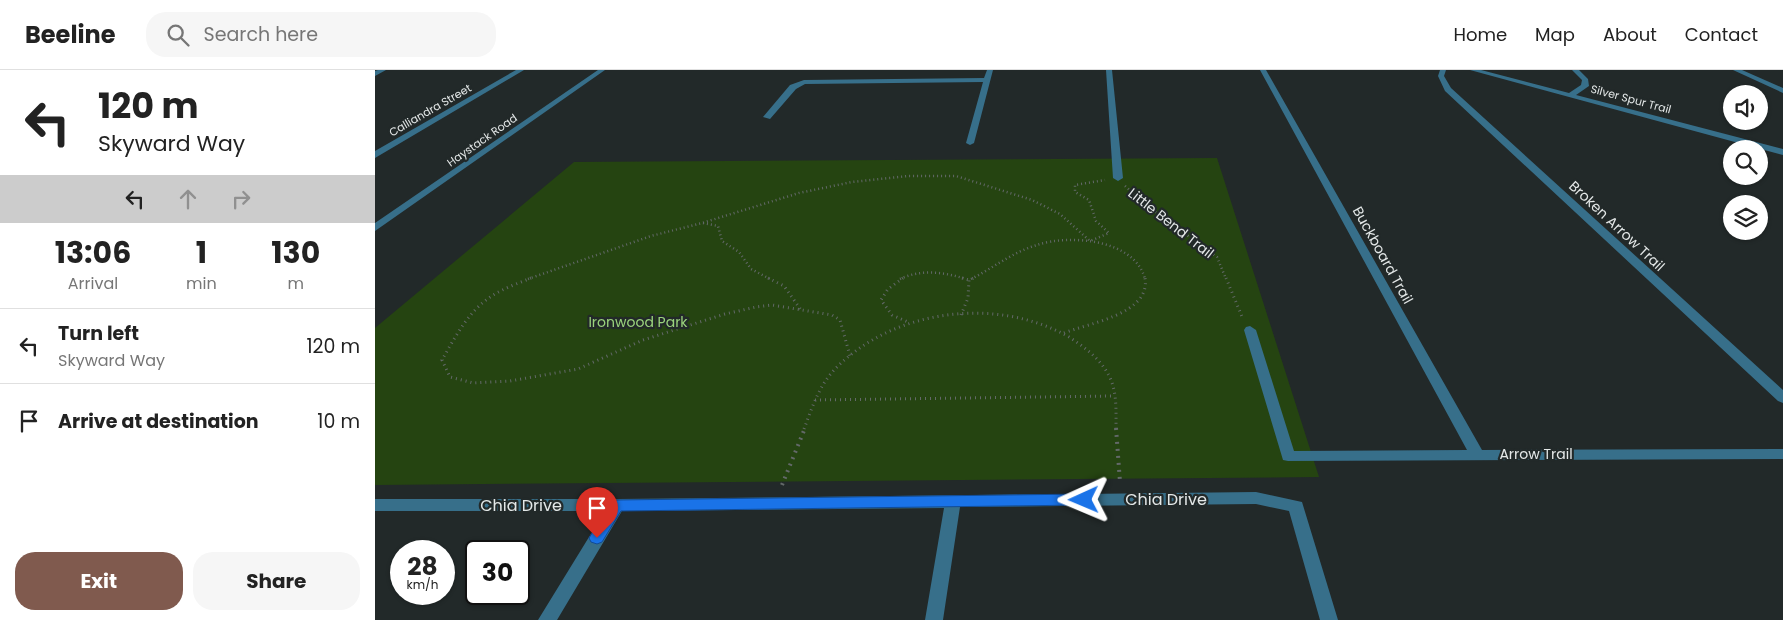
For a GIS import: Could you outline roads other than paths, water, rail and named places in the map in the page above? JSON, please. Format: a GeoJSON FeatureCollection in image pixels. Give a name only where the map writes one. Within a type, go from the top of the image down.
{"type":"FeatureCollection","features":[{"type":"Feature","properties":{"kind":"street"},"geometry":{"type":"LineString","coordinates":[[375,74],[383,70]]}},
{"type":"Feature","properties":{"kind":"street","name":"Calliandra Street"},"geometry":{"type":"LineString","coordinates":[[375,155],[521,70]]}},
{"type":"Feature","properties":{"kind":"street","name":"Haystack Road"},"geometry":{"type":"LineString","coordinates":[[375,228],[602,70]]}},
{"type":"Feature","properties":{"kind":"street"},"geometry":{"type":"LineString","coordinates":[[970,143],[990,70]]}},
{"type":"Feature","properties":{"kind":"street","name":"Little Bend Trail"},"geometry":{"type":"LineString","coordinates":[[1109,70],[1118,178]]}},
{"type":"Feature","properties":{"kind":"street","name":"Buckboard Trail"},"geometry":{"type":"LineString","coordinates":[[1263,70],[1477,454]]}},
{"type":"Feature","properties":{"kind":"street","name":"Broken Arrow Trail"},"geometry":{"type":"LineString","coordinates":[[1443,70],[1441,76],[1448,89],[1783,398]]}},
{"type":"Feature","properties":{"kind":"street","name":"Silver Spur Trail"},"geometry":{"type":"LineString","coordinates":[[1473,70],[1783,152]]}},
{"type":"Feature","properties":{"kind":"street"},"geometry":{"type":"LineString","coordinates":[[1571,95],[1585,86],[1585,79],[1575,70]]}},
{"type":"Feature","properties":{"kind":"street"},"geometry":{"type":"LineString","coordinates":[[1736,70],[1783,91]]}},
{"type":"Feature","properties":{"kind":"street"},"geometry":{"type":"LineString","coordinates":[[767,117],[793,87],[804,82],[870,78],[987,80]]}},
{"type":"Feature","properties":{"kind":"street","name":"Arrow Trail"},"geometry":{"type":"LineString","coordinates":[[1250,330],[1288,456],[1783,454]]}},
{"type":"Feature","properties":{"kind":"street","name":"Chia Drive"},"geometry":{"type":"LineString","coordinates":[[375,506],[617,506],[1256,498],[1296,506],[1329,620]]}},
{"type":"Feature","properties":{"kind":"street"},"geometry":{"type":"LineString","coordinates":[[933,620],[953,501]]}},
{"type":"Feature","properties":{"kind":"street"},"geometry":{"type":"LineString","coordinates":[[547,620],[617,506]]}},
{"type":"Feature","properties":{"kind":"park label","name":"Ironwood Park"},"geometry":{"type":"Point","coordinates":[638,322]}}]}
